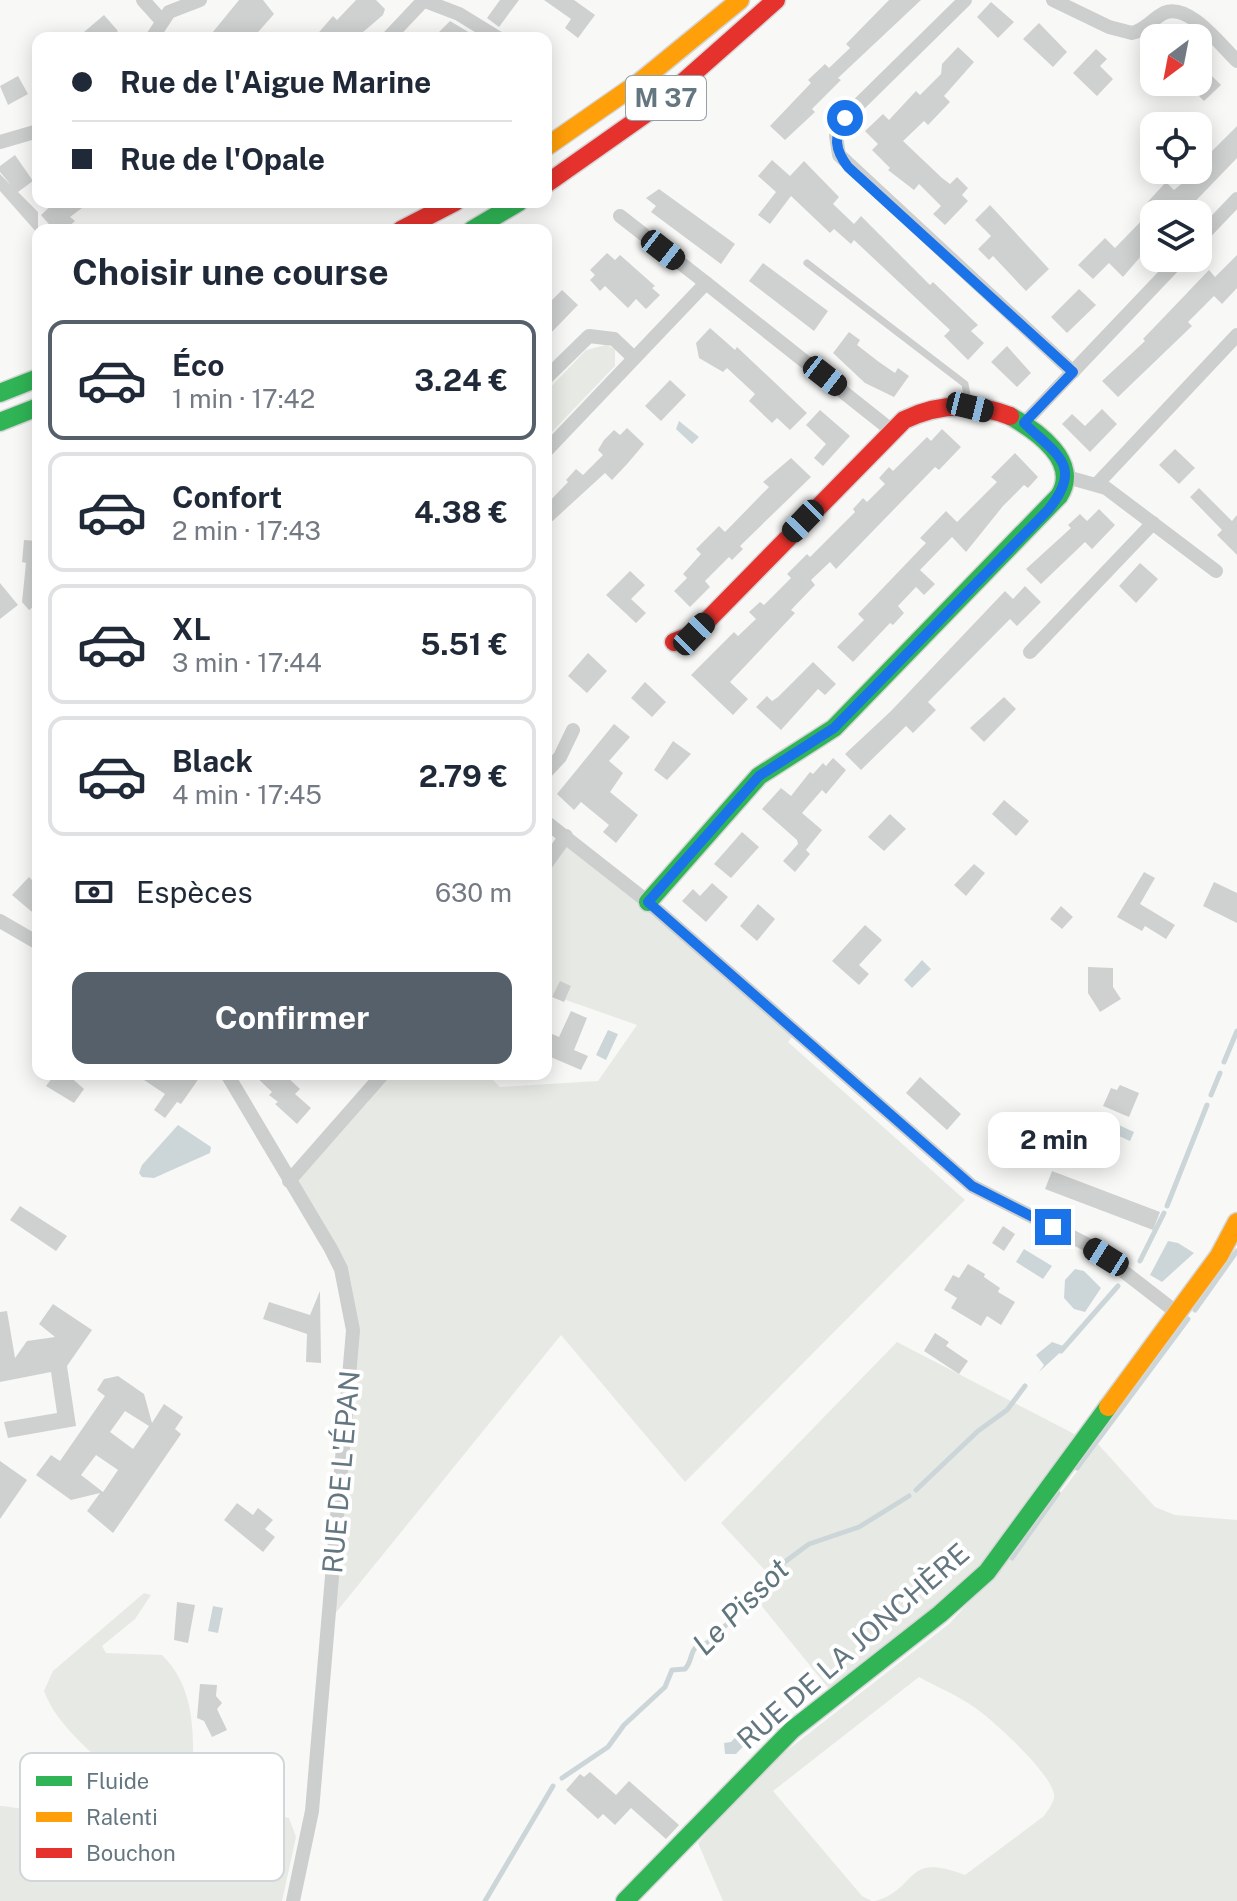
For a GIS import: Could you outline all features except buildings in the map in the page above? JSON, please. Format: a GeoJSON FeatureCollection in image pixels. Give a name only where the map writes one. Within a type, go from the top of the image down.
{"type":"FeatureCollection","features":[{"type":"Feature","properties":{"kind":"main road","name":"M 37"},"geometry":{"type":"LineString","coordinates":[[552,143],[641,81],[740,0]]}},
{"type":"Feature","properties":{"kind":"main road","name":"M 37"},"geometry":{"type":"LineString","coordinates":[[552,180],[654,108],[776,0]]}},
{"type":"Feature","properties":{"kind":"main road"},"geometry":{"type":"LineString","coordinates":[[413,224],[443,208]]}},
{"type":"Feature","properties":{"kind":"main road"},"geometry":{"type":"LineString","coordinates":[[482,224],[509,208]]}},
{"type":"Feature","properties":{"kind":"main road"},"geometry":{"type":"LineString","coordinates":[[0,393],[32,380]]}},
{"type":"Feature","properties":{"kind":"main road"},"geometry":{"type":"LineString","coordinates":[[648,902],[770,766],[822,737],[845,718],[1048,510],[1061,494],[1067,477],[1060,457],[1024,423],[970,407],[951,405],[922,409],[891,430],[694,634],[674,642]]}},
{"type":"Feature","properties":{"kind":"main road"},"geometry":{"type":"LineString","coordinates":[[0,422],[32,409]]}},
{"type":"Feature","properties":{"kind":"main road","name":"RUE DE LA JONCHÈRE"},"geometry":{"type":"LineString","coordinates":[[625,1901],[794,1728],[955,1602],[987,1572],[1219,1256],[1237,1222]]}},
{"type":"Feature","properties":{"kind":"street"},"geometry":{"type":"LineString","coordinates":[[143,0],[161,20]]}},
{"type":"Feature","properties":{"kind":"street"},"geometry":{"type":"LineString","coordinates":[[155,32],[161,20],[177,7],[200,0]]}},
{"type":"Feature","properties":{"kind":"street"},"geometry":{"type":"LineString","coordinates":[[394,32],[424,0],[459,14],[488,32]]}},
{"type":"Feature","properties":{"kind":"street"},"geometry":{"type":"LineString","coordinates":[[965,0],[845,118],[836,136],[839,155],[1073,372]]}},
{"type":"Feature","properties":{"kind":"street"},"geometry":{"type":"LineString","coordinates":[[1053,0],[1132,33],[1181,6],[1237,61]]}},
{"type":"Feature","properties":{"kind":"street"},"geometry":{"type":"LineString","coordinates":[[0,142],[32,133]]}},
{"type":"Feature","properties":{"kind":"street"},"geometry":{"type":"LineString","coordinates":[[1212,225],[1237,199]]}},
{"type":"Feature","properties":{"kind":"street"},"geometry":{"type":"LineString","coordinates":[[620,216],[891,430]]}},
{"type":"Feature","properties":{"kind":"street"},"geometry":{"type":"LineString","coordinates":[[1024,423],[1168,272]]}},
{"type":"Feature","properties":{"kind":"street"},"geometry":{"type":"LineString","coordinates":[[552,445],[706,283]]}},
{"type":"Feature","properties":{"kind":"street"},"geometry":{"type":"LineString","coordinates":[[1097,484],[1237,335]]}},
{"type":"Feature","properties":{"kind":"street"},"geometry":{"type":"LineString","coordinates":[[552,372],[589,336],[614,339],[634,358]]}},
{"type":"Feature","properties":{"kind":"street"},"geometry":{"type":"LineString","coordinates":[[1067,477],[1097,484],[1216,571]]}},
{"type":"Feature","properties":{"kind":"street"},"geometry":{"type":"LineString","coordinates":[[1030,652],[1153,523]]}},
{"type":"Feature","properties":{"kind":"street"},"geometry":{"type":"LineString","coordinates":[[552,766],[560,757],[573,730]]}},
{"type":"Feature","properties":{"kind":"street"},"geometry":{"type":"LineString","coordinates":[[552,826],[648,902],[972,1186],[1092,1247],[1176,1312]]}},
{"type":"Feature","properties":{"kind":"street"},"geometry":{"type":"LineString","coordinates":[[552,856],[566,836]]}},
{"type":"Feature","properties":{"kind":"street"},"geometry":{"type":"LineString","coordinates":[[0,921],[32,940]]}},
{"type":"Feature","properties":{"kind":"street","name":"RUE DE L'ÉPAN"},"geometry":{"type":"LineString","coordinates":[[230,1080],[341,1269],[353,1330],[312,1811],[293,1901]]}},
{"type":"Feature","properties":{"kind":"street"},"geometry":{"type":"LineString","coordinates":[[289,1181],[378,1080]]}},
{"type":"Feature","properties":{"kind":"lane"},"geometry":{"type":"LineString","coordinates":[[807,263],[965,384],[970,407]]}},
{"type":"Feature","properties":{"kind":"shaded area"},"geometry":{"type":"Polygon","coordinates":[[[606,345],[615,349],[615,366],[552,432],[552,386],[586,350],[606,345]]]}},
{"type":"Feature","properties":{"kind":"shaded area"},"geometry":{"type":"Polygon","coordinates":[[[679,421],[699,437],[692,444],[676,429],[679,421]]]}},
{"type":"Feature","properties":{"kind":"shaded area"},"geometry":{"type":"Polygon","coordinates":[[[566,836],[795,1033],[788,1042],[965,1200],[685,1482],[561,1335],[329,1621],[347,1411],[347,1290],[289,1181],[375,1080],[493,1080],[500,1087],[598,1081],[637,1025],[552,995],[552,856],[566,836]]]}},
{"type":"Feature","properties":{"kind":"shaded area"},"geometry":{"type":"Polygon","coordinates":[[[922,960],[931,969],[912,988],[904,980],[922,960]]]}},
{"type":"Feature","properties":{"kind":"shaded area"},"geometry":{"type":"Polygon","coordinates":[[[608,1030],[618,1034],[606,1060],[596,1055],[608,1030]]]}},
{"type":"Feature","properties":{"kind":"shaded area"},"geometry":{"type":"Polygon","coordinates":[[[1110,1121],[1134,1132],[1130,1141],[1106,1130],[1110,1121]]]}},
{"type":"Feature","properties":{"kind":"shaded area"},"geometry":{"type":"Polygon","coordinates":[[[178,1125],[211,1147],[210,1153],[154,1178],[142,1177],[139,1173],[142,1165],[178,1125]]]}},
{"type":"Feature","properties":{"kind":"shaded area"},"geometry":{"type":"Polygon","coordinates":[[[1168,1241],[1194,1253],[1162,1282],[1150,1275],[1168,1241]]]}},
{"type":"Feature","properties":{"kind":"shaded area"},"geometry":{"type":"Polygon","coordinates":[[[1024,1249],[1052,1266],[1043,1279],[1016,1262],[1024,1249]]]}},
{"type":"Feature","properties":{"kind":"shaded area"},"geometry":{"type":"Polygon","coordinates":[[[1075,1269],[1084,1271],[1101,1288],[1085,1312],[1074,1309],[1064,1298],[1065,1280],[1075,1269]]]}},
{"type":"Feature","properties":{"kind":"shaded area"},"geometry":{"type":"Polygon","coordinates":[[[897,1342],[1084,1439],[1006,1548],[834,1695],[756,1599],[775,1581],[721,1523],[897,1342]]]}},
{"type":"Feature","properties":{"kind":"shaded area"},"geometry":{"type":"Polygon","coordinates":[[[1052,1342],[1066,1347],[1039,1372],[1044,1365],[1036,1355],[1052,1342]]]}},
{"type":"Feature","properties":{"kind":"shaded area"},"geometry":{"type":"Polygon","coordinates":[[[1098,1444],[1155,1507],[1175,1515],[1237,1520],[1237,1901],[875,1901],[899,1888],[913,1874],[931,1867],[965,1875],[1044,1816],[1054,1797],[1042,1773],[994,1723],[967,1703],[919,1677],[773,1791],[862,1896],[872,1901],[723,1901],[698,1843],[757,1774],[949,1624],[1023,1542],[1098,1444]]]}},
{"type":"Feature","properties":{"kind":"shaded area"},"geometry":{"type":"Polygon","coordinates":[[[144,1593],[151,1595],[135,1619],[102,1646],[106,1653],[162,1655],[172,1666],[189,1706],[193,1753],[93,1753],[72,1734],[51,1706],[44,1691],[53,1671],[144,1593]]]}},
{"type":"Feature","properties":{"kind":"shaded area"},"geometry":{"type":"Polygon","coordinates":[[[213,1606],[223,1608],[218,1633],[208,1631],[213,1606]]]}},
{"type":"Feature","properties":{"kind":"shaded area"},"geometry":{"type":"Polygon","coordinates":[[[745,1727],[754,1735],[736,1754],[725,1754],[724,1743],[731,1742],[745,1727]]]}},
{"type":"Feature","properties":{"kind":"shaded area"},"geometry":{"type":"Polygon","coordinates":[[[0,1806],[20,1809],[20,1881],[284,1881],[284,1817],[289,1818],[296,1837],[282,1901],[0,1901],[0,1806]]]}},
{"type":"Feature","properties":{"kind":"waterway","name":"Le Pissot"},"geometry":{"type":"LineString","coordinates":[[1224,1062],[1237,1031]]}},
{"type":"Feature","properties":{"kind":"waterway","name":"Le Pissot"},"geometry":{"type":"LineString","coordinates":[[1211,1095],[1220,1073]]}},
{"type":"Feature","properties":{"kind":"waterway","name":"Le Pissot"},"geometry":{"type":"LineString","coordinates":[[1167,1206],[1207,1105]]}},
{"type":"Feature","properties":{"kind":"waterway","name":"Le Pissot"},"geometry":{"type":"LineString","coordinates":[[1140,1261],[1164,1213]]}},
{"type":"Feature","properties":{"kind":"waterway"},"geometry":{"type":"LineString","coordinates":[[1195,1310],[1237,1251]]}},
{"type":"Feature","properties":{"kind":"waterway","name":"Le Pissot"},"geometry":{"type":"LineString","coordinates":[[1061,1351],[1118,1286]]}},
{"type":"Feature","properties":{"kind":"waterway"},"geometry":{"type":"LineString","coordinates":[[1077,1468],[1188,1319]]}},
{"type":"Feature","properties":{"kind":"waterway","name":"Le Pissot"},"geometry":{"type":"LineString","coordinates":[[916,1490],[978,1431],[1007,1410],[1025,1386]]}},
{"type":"Feature","properties":{"kind":"waterway"},"geometry":{"type":"LineString","coordinates":[[1012,1558],[1058,1493]]}},
{"type":"Feature","properties":{"kind":"waterway","name":"Le Pissot"},"geometry":{"type":"LineString","coordinates":[[562,1778],[608,1747],[624,1725],[665,1687],[672,1670],[685,1669],[694,1650],[707,1643],[761,1592],[782,1564],[809,1544],[859,1527],[909,1496]]}},
{"type":"Feature","properties":{"kind":"waterway","name":"Le Pissot"},"geometry":{"type":"LineString","coordinates":[[485,1901],[553,1786]]}},
{"type":"Feature","properties":{"kind":"traffic: fast"},"geometry":{"type":"LineString","coordinates":[[482,224],[509,208]]}},
{"type":"Feature","properties":{"kind":"traffic: fast"},"geometry":{"type":"LineString","coordinates":[[0,393],[32,380]]}},
{"type":"Feature","properties":{"kind":"traffic: fast"},"geometry":{"type":"LineString","coordinates":[[0,422],[32,409]]}},
{"type":"Feature","properties":{"kind":"traffic: fast"},"geometry":{"type":"LineString","coordinates":[[648,902],[759,776],[834,728],[1059,496],[1064,483],[1060,460],[1043,439],[1010,416]]}},
{"type":"Feature","properties":{"kind":"traffic: fast"},"geometry":{"type":"LineString","coordinates":[[625,1901],[792,1730],[940,1614],[987,1572],[1108,1407]]}},
{"type":"Feature","properties":{"kind":"traffic: slow"},"geometry":{"type":"LineString","coordinates":[[552,143],[641,81],[740,0]]}},
{"type":"Feature","properties":{"kind":"traffic: slow"},"geometry":{"type":"LineString","coordinates":[[1108,1407],[1219,1256],[1237,1222]]}},
{"type":"Feature","properties":{"kind":"traffic: jam"},"geometry":{"type":"LineString","coordinates":[[552,180],[654,108],[776,0]]}},
{"type":"Feature","properties":{"kind":"traffic: jam"},"geometry":{"type":"LineString","coordinates":[[413,224],[443,208]]}},
{"type":"Feature","properties":{"kind":"traffic: jam"},"geometry":{"type":"LineString","coordinates":[[674,642],[694,634],[904,420],[930,410],[957,406],[983,408],[1010,416]]}},
{"type":"Feature","properties":{"kind":"route"},"geometry":{"type":"LineString","coordinates":[[845,118],[839,127],[836,145],[848,167],[1073,372],[1024,423],[1060,457],[1066,468],[1066,485],[1048,510],[834,728],[770,766],[759,776],[648,902],[972,1186],[1053,1227]]}}]}
